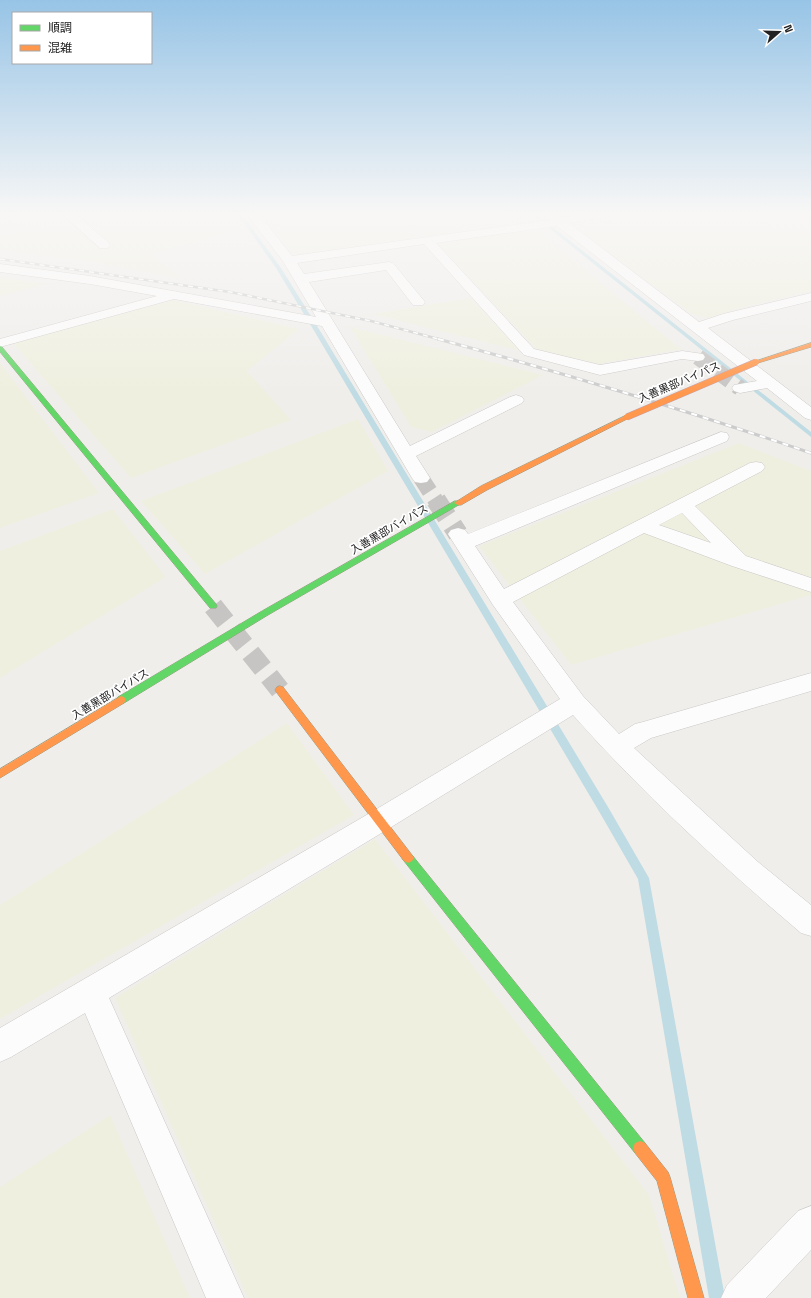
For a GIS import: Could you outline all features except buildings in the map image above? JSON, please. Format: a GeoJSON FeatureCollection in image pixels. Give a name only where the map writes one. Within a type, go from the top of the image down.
{"type":"FeatureCollection","features":[{"type":"Feature","properties":{"kind":"main road","name":"入善黒部バイパス"},"geometry":{"type":"LineString","coordinates":[[0,774],[265,613],[484,488],[627,417],[756,362],[811,345]]}},
{"type":"Feature","properties":{"kind":"main road"},"geometry":{"type":"LineString","coordinates":[[0,348],[213,606]]}},
{"type":"Feature","properties":{"kind":"main road"},"geometry":{"type":"LineString","coordinates":[[280,690],[379,821],[663,1177],[696,1298]]}},
{"type":"Feature","properties":{"kind":"street"},"geometry":{"type":"LineString","coordinates":[[42,274],[90,280],[327,323]]}},
{"type":"Feature","properties":{"kind":"street"},"geometry":{"type":"LineString","coordinates":[[297,274],[421,478]]}},
{"type":"Feature","properties":{"kind":"street"},"geometry":{"type":"LineString","coordinates":[[300,279],[337,274]]}},
{"type":"Feature","properties":{"kind":"street"},"geometry":{"type":"LineString","coordinates":[[395,274],[418,302]]}},
{"type":"Feature","properties":{"kind":"street"},"geometry":{"type":"LineString","coordinates":[[458,274],[529,352],[600,370],[682,355],[698,356]]}},
{"type":"Feature","properties":{"kind":"street"},"geometry":{"type":"LineString","coordinates":[[626,274],[811,415]]}},
{"type":"Feature","properties":{"kind":"street"},"geometry":{"type":"LineString","coordinates":[[0,343],[174,296]]}},
{"type":"Feature","properties":{"kind":"street"},"geometry":{"type":"LineString","coordinates":[[697,327],[728,317],[811,297]]}},
{"type":"Feature","properties":{"kind":"street"},"geometry":{"type":"LineString","coordinates":[[740,388],[770,383]]}},
{"type":"Feature","properties":{"kind":"street"},"geometry":{"type":"LineString","coordinates":[[406,454],[516,400]]}},
{"type":"Feature","properties":{"kind":"street"},"geometry":{"type":"LineString","coordinates":[[721,437],[461,539],[500,600],[575,702],[616,747],[748,871],[811,923]]}},
{"type":"Feature","properties":{"kind":"street"},"geometry":{"type":"LineString","coordinates":[[500,600],[756,467]]}},
{"type":"Feature","properties":{"kind":"street"},"geometry":{"type":"LineString","coordinates":[[684,504],[739,561]]}},
{"type":"Feature","properties":{"kind":"street"},"geometry":{"type":"LineString","coordinates":[[644,526],[811,586]]}},
{"type":"Feature","properties":{"kind":"street"},"geometry":{"type":"LineString","coordinates":[[616,747],[643,731],[811,682]]}},
{"type":"Feature","properties":{"kind":"street"},"geometry":{"type":"LineString","coordinates":[[0,1046],[379,821],[575,702]]}},
{"type":"Feature","properties":{"kind":"street"},"geometry":{"type":"LineString","coordinates":[[91,992],[225,1298]]}},
{"type":"Feature","properties":{"kind":"street"},"geometry":{"type":"LineString","coordinates":[[740,1298],[811,1224]]}},
{"type":"Feature","properties":{"kind":"green space"},"geometry":{"type":"Polygon","coordinates":[[[156,274],[174,274],[180,278],[156,274]]]}},
{"type":"Feature","properties":{"kind":"green space"},"geometry":{"type":"Polygon","coordinates":[[[466,274],[589,274],[681,349],[598,364],[536,349],[466,274]]]}},
{"type":"Feature","properties":{"kind":"green space"},"geometry":{"type":"Polygon","coordinates":[[[637,274],[811,274],[811,291],[748,306],[707,318],[692,314],[637,274]]]}},
{"type":"Feature","properties":{"kind":"green space"},"geometry":{"type":"Polygon","coordinates":[[[0,277],[46,284],[0,296],[0,277]]]}},
{"type":"Feature","properties":{"kind":"green space"},"geometry":{"type":"Polygon","coordinates":[[[471,298],[521,351],[372,314],[471,298]]]}},
{"type":"Feature","properties":{"kind":"green space"},"geometry":{"type":"Polygon","coordinates":[[[174,300],[299,329],[247,371],[291,420],[131,478],[12,342],[174,300]]]}},
{"type":"Feature","properties":{"kind":"green space"},"geometry":{"type":"Polygon","coordinates":[[[350,327],[543,375],[432,432],[411,427],[350,327]]]}},
{"type":"Feature","properties":{"kind":"green space"},"geometry":{"type":"Polygon","coordinates":[[[0,363],[99,493],[0,528],[0,363]]]}},
{"type":"Feature","properties":{"kind":"green space"},"geometry":{"type":"Polygon","coordinates":[[[358,419],[388,471],[205,574],[141,501],[358,419]]]}},
{"type":"Feature","properties":{"kind":"green space"},"geometry":{"type":"Polygon","coordinates":[[[739,443],[811,471],[811,595],[571,665],[479,546],[739,443]]]}},
{"type":"Feature","properties":{"kind":"green space"},"geometry":{"type":"Polygon","coordinates":[[[113,509],[166,577],[0,678],[0,551],[113,509]]]}},
{"type":"Feature","properties":{"kind":"green space"},"geometry":{"type":"Polygon","coordinates":[[[287,723],[354,815],[0,1019],[0,905],[287,723]]]}},
{"type":"Feature","properties":{"kind":"green space"},"geometry":{"type":"Polygon","coordinates":[[[375,839],[649,1195],[680,1298],[248,1298],[115,998],[375,839]]]}},
{"type":"Feature","properties":{"kind":"green space"},"geometry":{"type":"Polygon","coordinates":[[[110,1115],[190,1298],[0,1298],[0,1187],[110,1115]]]}},
{"type":"Feature","properties":{"kind":"waterway"},"geometry":{"type":"LineString","coordinates":[[281,274],[604,810],[643,878],[717,1298]]}},
{"type":"Feature","properties":{"kind":"waterway"},"geometry":{"type":"LineString","coordinates":[[608,274],[811,435]]}},
{"type":"Feature","properties":{"kind":"tunnel"},"geometry":{"type":"LineString","coordinates":[[698,357],[740,388]]}},
{"type":"Feature","properties":{"kind":"tunnel"},"geometry":{"type":"LineString","coordinates":[[421,478],[436,501]]}},
{"type":"Feature","properties":{"kind":"tunnel"},"geometry":{"type":"LineString","coordinates":[[436,500],[458,534]]}},
{"type":"Feature","properties":{"kind":"tunnel"},"geometry":{"type":"LineString","coordinates":[[213,606],[280,690]]}},
{"type":"Feature","properties":{"kind":"railway"},"geometry":{"type":"LineString","coordinates":[[102,274],[230,292],[371,321],[442,340]]}},
{"type":"Feature","properties":{"kind":"railway"},"geometry":{"type":"LineString","coordinates":[[438,339],[626,393],[811,453]]}},
{"type":"Feature","properties":{"kind":"traffic: fast"},"geometry":{"type":"LineString","coordinates":[[0,348],[213,606]]}},
{"type":"Feature","properties":{"kind":"traffic: fast"},"geometry":{"type":"LineString","coordinates":[[121,700],[265,613],[458,503]]}},
{"type":"Feature","properties":{"kind":"traffic: fast"},"geometry":{"type":"LineString","coordinates":[[408,858],[640,1148]]}},
{"type":"Feature","properties":{"kind":"traffic: slow"},"geometry":{"type":"LineString","coordinates":[[756,362],[811,345]]}},
{"type":"Feature","properties":{"kind":"traffic: slow"},"geometry":{"type":"LineString","coordinates":[[627,417],[756,362]]}},
{"type":"Feature","properties":{"kind":"traffic: slow"},"geometry":{"type":"LineString","coordinates":[[458,503],[484,488],[627,417]]}},
{"type":"Feature","properties":{"kind":"traffic: slow"},"geometry":{"type":"LineString","coordinates":[[280,690],[408,858]]}},
{"type":"Feature","properties":{"kind":"traffic: slow"},"geometry":{"type":"LineString","coordinates":[[0,774],[121,700]]}},
{"type":"Feature","properties":{"kind":"traffic: slow"},"geometry":{"type":"LineString","coordinates":[[640,1148],[663,1177],[696,1298]]}}]}
